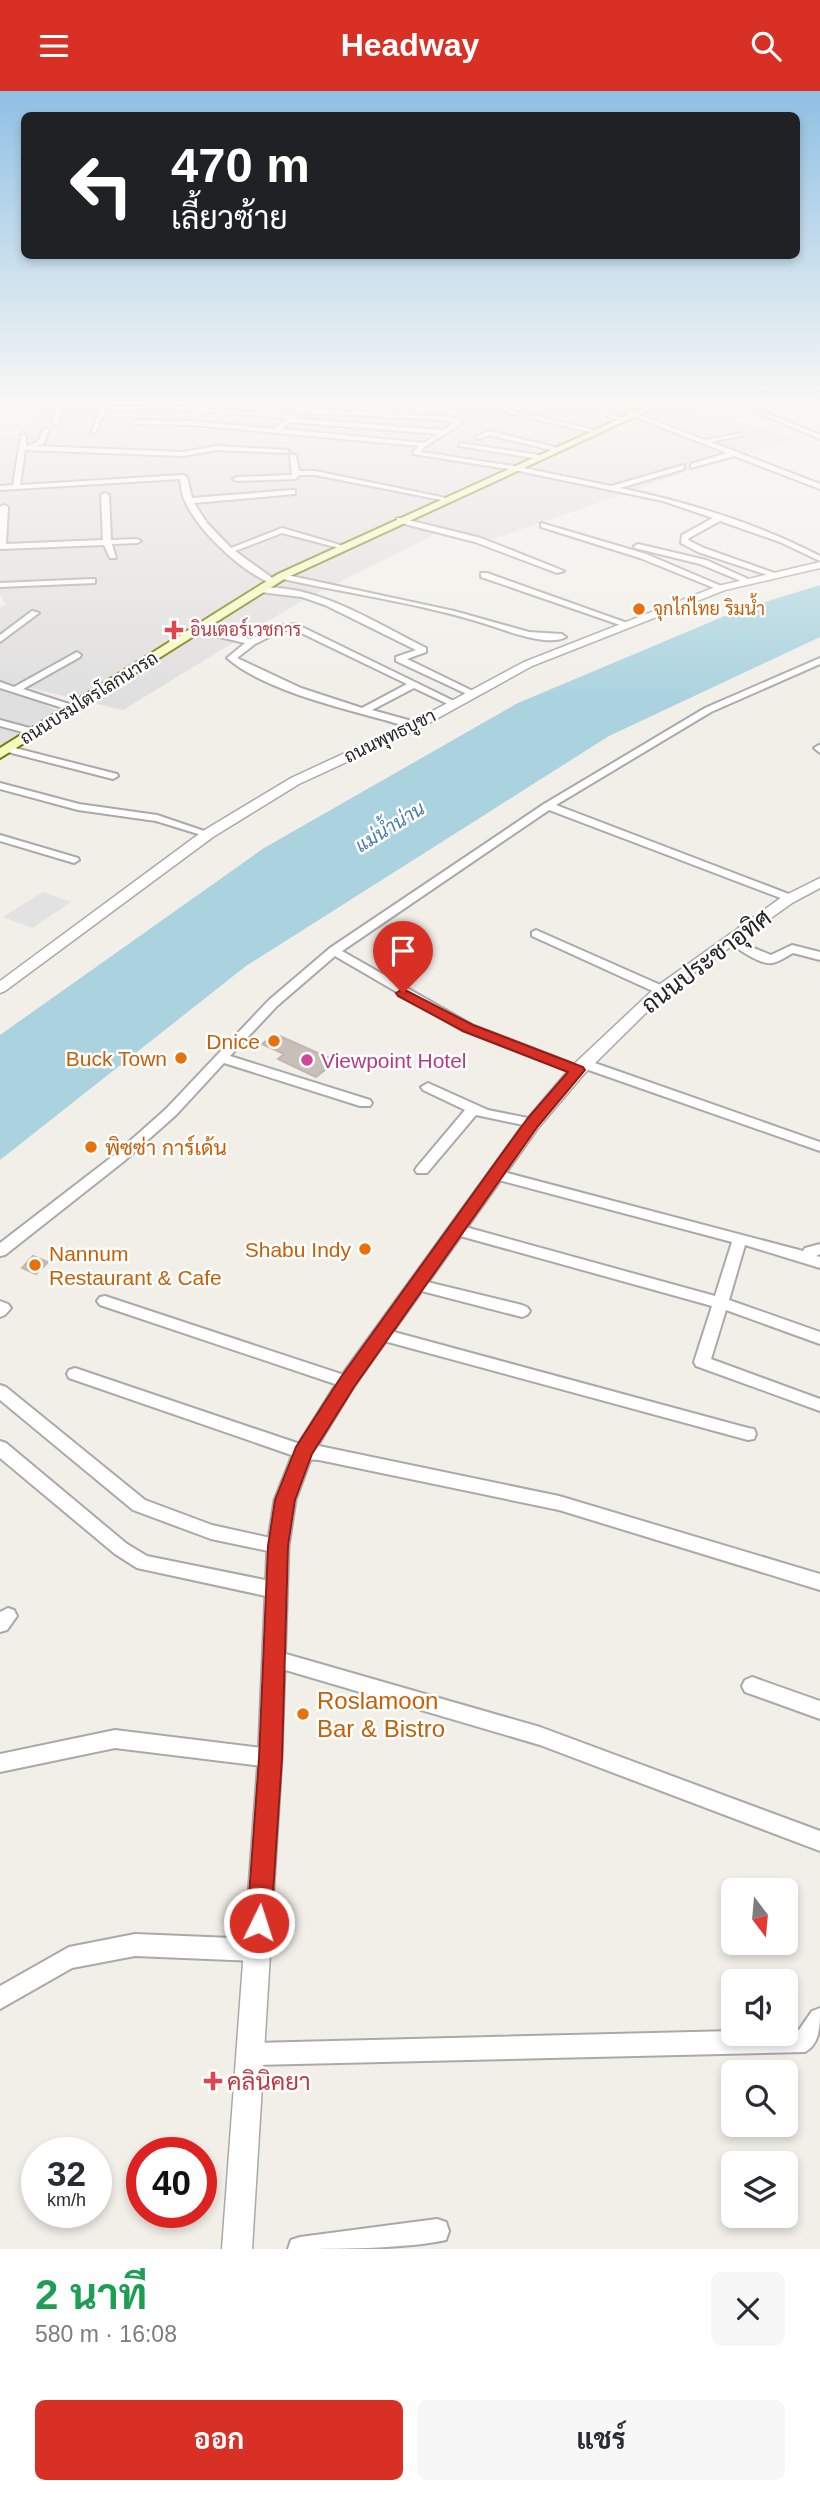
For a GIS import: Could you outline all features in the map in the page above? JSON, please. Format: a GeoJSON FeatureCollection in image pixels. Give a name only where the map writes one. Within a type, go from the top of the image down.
{"type":"FeatureCollection","features":[{"type":"Feature","properties":{"kind":"main road","name":"ถนนบรมไตรโลกนารถ"},"geometry":{"type":"LineString","coordinates":[[3,752],[277,579],[443,501]]}},
{"type":"Feature","properties":{"kind":"street"},"geometry":{"type":"LineString","coordinates":[[104,501],[107,542],[113,556]]}},
{"type":"Feature","properties":{"kind":"street"},"geometry":{"type":"LineString","coordinates":[[188,501],[229,551],[277,579],[410,602],[523,634],[562,637]]}},
{"type":"Feature","properties":{"kind":"street"},"geometry":{"type":"LineString","coordinates":[[667,501],[801,547],[820,559]]}},
{"type":"Feature","properties":{"kind":"street"},"geometry":{"type":"LineString","coordinates":[[4,507],[1,547],[137,541]]}},
{"type":"Feature","properties":{"kind":"street"},"geometry":{"type":"LineString","coordinates":[[719,518],[685,537],[684,541],[701,550],[776,576]]}},
{"type":"Feature","properties":{"kind":"street"},"geometry":{"type":"LineString","coordinates":[[400,520],[470,537],[560,571]]}},
{"type":"Feature","properties":{"kind":"street"},"geometry":{"type":"LineString","coordinates":[[544,526],[643,556],[722,588]]}},
{"type":"Feature","properties":{"kind":"street"},"geometry":{"type":"LineString","coordinates":[[229,551],[282,530],[344,547]]}},
{"type":"Feature","properties":{"kind":"street"},"geometry":{"type":"LineString","coordinates":[[620,541],[703,562],[751,582]]}},
{"type":"Feature","properties":{"kind":"street","name":"ถนนพุทธบูชา"},"geometry":{"type":"LineString","coordinates":[[0,988],[208,834],[295,781],[416,725],[528,664],[722,588],[820,565]]}},
{"type":"Feature","properties":{"kind":"street"},"geometry":{"type":"LineString","coordinates":[[484,575],[626,624]]}},
{"type":"Feature","properties":{"kind":"street"},"geometry":{"type":"LineString","coordinates":[[0,585],[92,581]]}},
{"type":"Feature","properties":{"kind":"street"},"geometry":{"type":"LineString","coordinates":[[260,590],[303,595],[328,603],[423,650],[399,659],[474,694]]}},
{"type":"Feature","properties":{"kind":"street"},"geometry":{"type":"LineString","coordinates":[[0,639],[35,613]]}},
{"type":"Feature","properties":{"kind":"street"},"geometry":{"type":"LineString","coordinates":[[416,725],[315,698],[252,671],[231,658],[252,642],[281,628],[296,627],[455,704]]}},
{"type":"Feature","properties":{"kind":"street"},"geometry":{"type":"LineString","coordinates":[[198,631],[252,642]]}},
{"type":"Feature","properties":{"kind":"street"},"geometry":{"type":"LineString","coordinates":[[15,690],[77,655]]}},
{"type":"Feature","properties":{"kind":"street"},"geometry":{"type":"LineString","coordinates":[[0,1251],[118,1159],[171,1112],[273,1003],[334,951],[548,806],[708,710],[820,661]]}},
{"type":"Feature","properties":{"kind":"street"},"geometry":{"type":"LineString","coordinates":[[363,711],[415,684]]}},
{"type":"Feature","properties":{"kind":"street"},"geometry":{"type":"LineString","coordinates":[[0,685],[72,708]]}},
{"type":"Feature","properties":{"kind":"street"},"geometry":{"type":"LineString","coordinates":[[0,723],[34,732]]}},
{"type":"Feature","properties":{"kind":"street"},"geometry":{"type":"LineString","coordinates":[[3,752],[114,776]]}},
{"type":"Feature","properties":{"kind":"street"},"geometry":{"type":"LineString","coordinates":[[0,786],[78,807],[157,818],[208,834]]}},
{"type":"Feature","properties":{"kind":"street"},"geometry":{"type":"LineString","coordinates":[[548,806],[790,898]]}},
{"type":"Feature","properties":{"kind":"street"},"geometry":{"type":"LineString","coordinates":[[0,838],[74,860]]}},
{"type":"Feature","properties":{"kind":"street","name":"ถนนประชาอุทิศ"},"geometry":{"type":"LineString","coordinates":[[237,2249],[270,1758],[278,1546],[285,1500],[303,1452],[347,1382],[533,1123],[581,1067],[661,990],[790,898],[817,887]]}},
{"type":"Feature","properties":{"kind":"street"},"geometry":{"type":"LineString","coordinates":[[536,934],[661,990]]}},
{"type":"Feature","properties":{"kind":"street"},"geometry":{"type":"LineString","coordinates":[[733,939],[746,949],[771,960],[792,949],[820,956]]}},
{"type":"Feature","properties":{"kind":"street"},"geometry":{"type":"LineString","coordinates":[[334,951],[468,1028],[820,1147]]}},
{"type":"Feature","properties":{"kind":"street"},"geometry":{"type":"LineString","coordinates":[[222,1058],[365,1103]]}},
{"type":"Feature","properties":{"kind":"street"},"geometry":{"type":"LineString","coordinates":[[428,1087],[452,1095],[495,1117],[533,1123]]}},
{"type":"Feature","properties":{"kind":"street"},"geometry":{"type":"LineString","coordinates":[[422,1170],[474,1108]]}},
{"type":"Feature","properties":{"kind":"street"},"geometry":{"type":"LineString","coordinates":[[496,1175],[816,1257]]}},
{"type":"Feature","properties":{"kind":"street"},"geometry":{"type":"LineString","coordinates":[[458,1230],[722,1303],[820,1338]]}},
{"type":"Feature","properties":{"kind":"street"},"geometry":{"type":"LineString","coordinates":[[740,1239],[702,1362],[820,1405]]}},
{"type":"Feature","properties":{"kind":"street"},"geometry":{"type":"LineString","coordinates":[[419,1285],[522,1311]]}},
{"type":"Feature","properties":{"kind":"street"},"geometry":{"type":"LineString","coordinates":[[105,1301],[347,1382]]}},
{"type":"Feature","properties":{"kind":"street"},"geometry":{"type":"LineString","coordinates":[[383,1335],[748,1434]]}},
{"type":"Feature","properties":{"kind":"street"},"geometry":{"type":"LineString","coordinates":[[75,1374],[303,1452],[319,1453],[559,1503],[820,1582]]}},
{"type":"Feature","properties":{"kind":"street"},"geometry":{"type":"LineString","coordinates":[[0,1391],[139,1505],[211,1532],[278,1546]]}},
{"type":"Feature","properties":{"kind":"street"},"geometry":{"type":"LineString","coordinates":[[0,1448],[121,1549],[143,1563],[275,1590]]}},
{"type":"Feature","properties":{"kind":"street"},"geometry":{"type":"LineString","coordinates":[[272,1658],[540,1736],[820,1841]]}},
{"type":"Feature","properties":{"kind":"street"},"geometry":{"type":"LineString","coordinates":[[752,1686],[820,1710]]}},
{"type":"Feature","properties":{"kind":"street"},"geometry":{"type":"LineString","coordinates":[[0,1763],[115,1739],[270,1758]]}},
{"type":"Feature","properties":{"kind":"street"},"geometry":{"type":"LineString","coordinates":[[0,1998],[69,1958],[135,1945],[257,1950]]}},
{"type":"Feature","properties":{"kind":"street"},"geometry":{"type":"LineString","coordinates":[[250,2055],[805,2041],[820,2019]]}},
{"type":"Feature","properties":{"kind":"street"},"geometry":{"type":"LineString","coordinates":[[300,2249],[437,2231]]}},
{"type":"Feature","properties":{"kind":"shaded area"},"geometry":{"type":"Polygon","coordinates":[[[0,501],[604,501],[488,541],[443,530],[300,602],[123,710],[0,681],[0,607],[6,605],[0,594],[0,501]]]}},
{"type":"Feature","properties":{"kind":"shaded area"},"geometry":{"type":"Polygon","coordinates":[[[0,685],[64,713],[0,754],[0,685]]]}},
{"type":"Feature","properties":{"kind":"shaded area"},"geometry":{"type":"Polygon","coordinates":[[[43,892],[71,902],[32,928],[3,917],[43,892]]]}},
{"type":"Feature","properties":{"kind":"water","name":"แม่น้ำน่าน"},"geometry":{"type":"Polygon","coordinates":[[[820,585],[820,637],[609,736],[246,966],[0,1160],[0,1035],[264,848],[518,703],[739,610],[820,585]]]}},
{"type":"Feature","properties":{"kind":"building","name":"Viewpoint Hotel"},"geometry":{"type":"Polygon","coordinates":[[[275,1034],[336,1061],[316,1077],[278,1059],[284,1054],[262,1044],[275,1034]]]}},
{"type":"Feature","properties":{"kind":"building","name":"Nannum Restaurant & Cafe"},"geometry":{"type":"Polygon","coordinates":[[[33,1256],[48,1262],[36,1274],[22,1268],[33,1256]]]}},
{"type":"Feature","properties":{"kind":"place","name":"จุกไก่ไทย ริมน้ำ"},"geometry":{"type":"Point","coordinates":[639,609]}},
{"type":"Feature","properties":{"kind":"place","name":"อินเตอร์เวชการ"},"geometry":{"type":"Point","coordinates":[174,630]}},
{"type":"Feature","properties":{"kind":"place","name":"Dnice"},"geometry":{"type":"Point","coordinates":[274,1041]}},
{"type":"Feature","properties":{"kind":"place","name":"Buck Town"},"geometry":{"type":"Point","coordinates":[181,1058]}},
{"type":"Feature","properties":{"kind":"place","name":"Viewpoint Hotel"},"geometry":{"type":"Point","coordinates":[307,1060]}},
{"type":"Feature","properties":{"kind":"place","name":"พิซซ่า การ์เด้น"},"geometry":{"type":"Point","coordinates":[91,1147]}},
{"type":"Feature","properties":{"kind":"place","name":"Shabu Indy"},"geometry":{"type":"Point","coordinates":[365,1249]}},
{"type":"Feature","properties":{"kind":"place","name":"Nannum Restaurant & Cafe"},"geometry":{"type":"Point","coordinates":[35,1265]}},
{"type":"Feature","properties":{"kind":"place","name":"Roslamoon Bar & Bistro"},"geometry":{"type":"Point","coordinates":[303,1714]}},
{"type":"Feature","properties":{"kind":"place","name":"คลินิคยา"},"geometry":{"type":"Point","coordinates":[213,2081]}},
{"type":"Feature","properties":{"kind":"route"},"geometry":{"type":"LineString","coordinates":[[259,1923],[270,1758],[278,1546],[285,1500],[303,1452],[347,1382],[533,1123],[578,1070],[468,1028],[403,993]]}}]}
